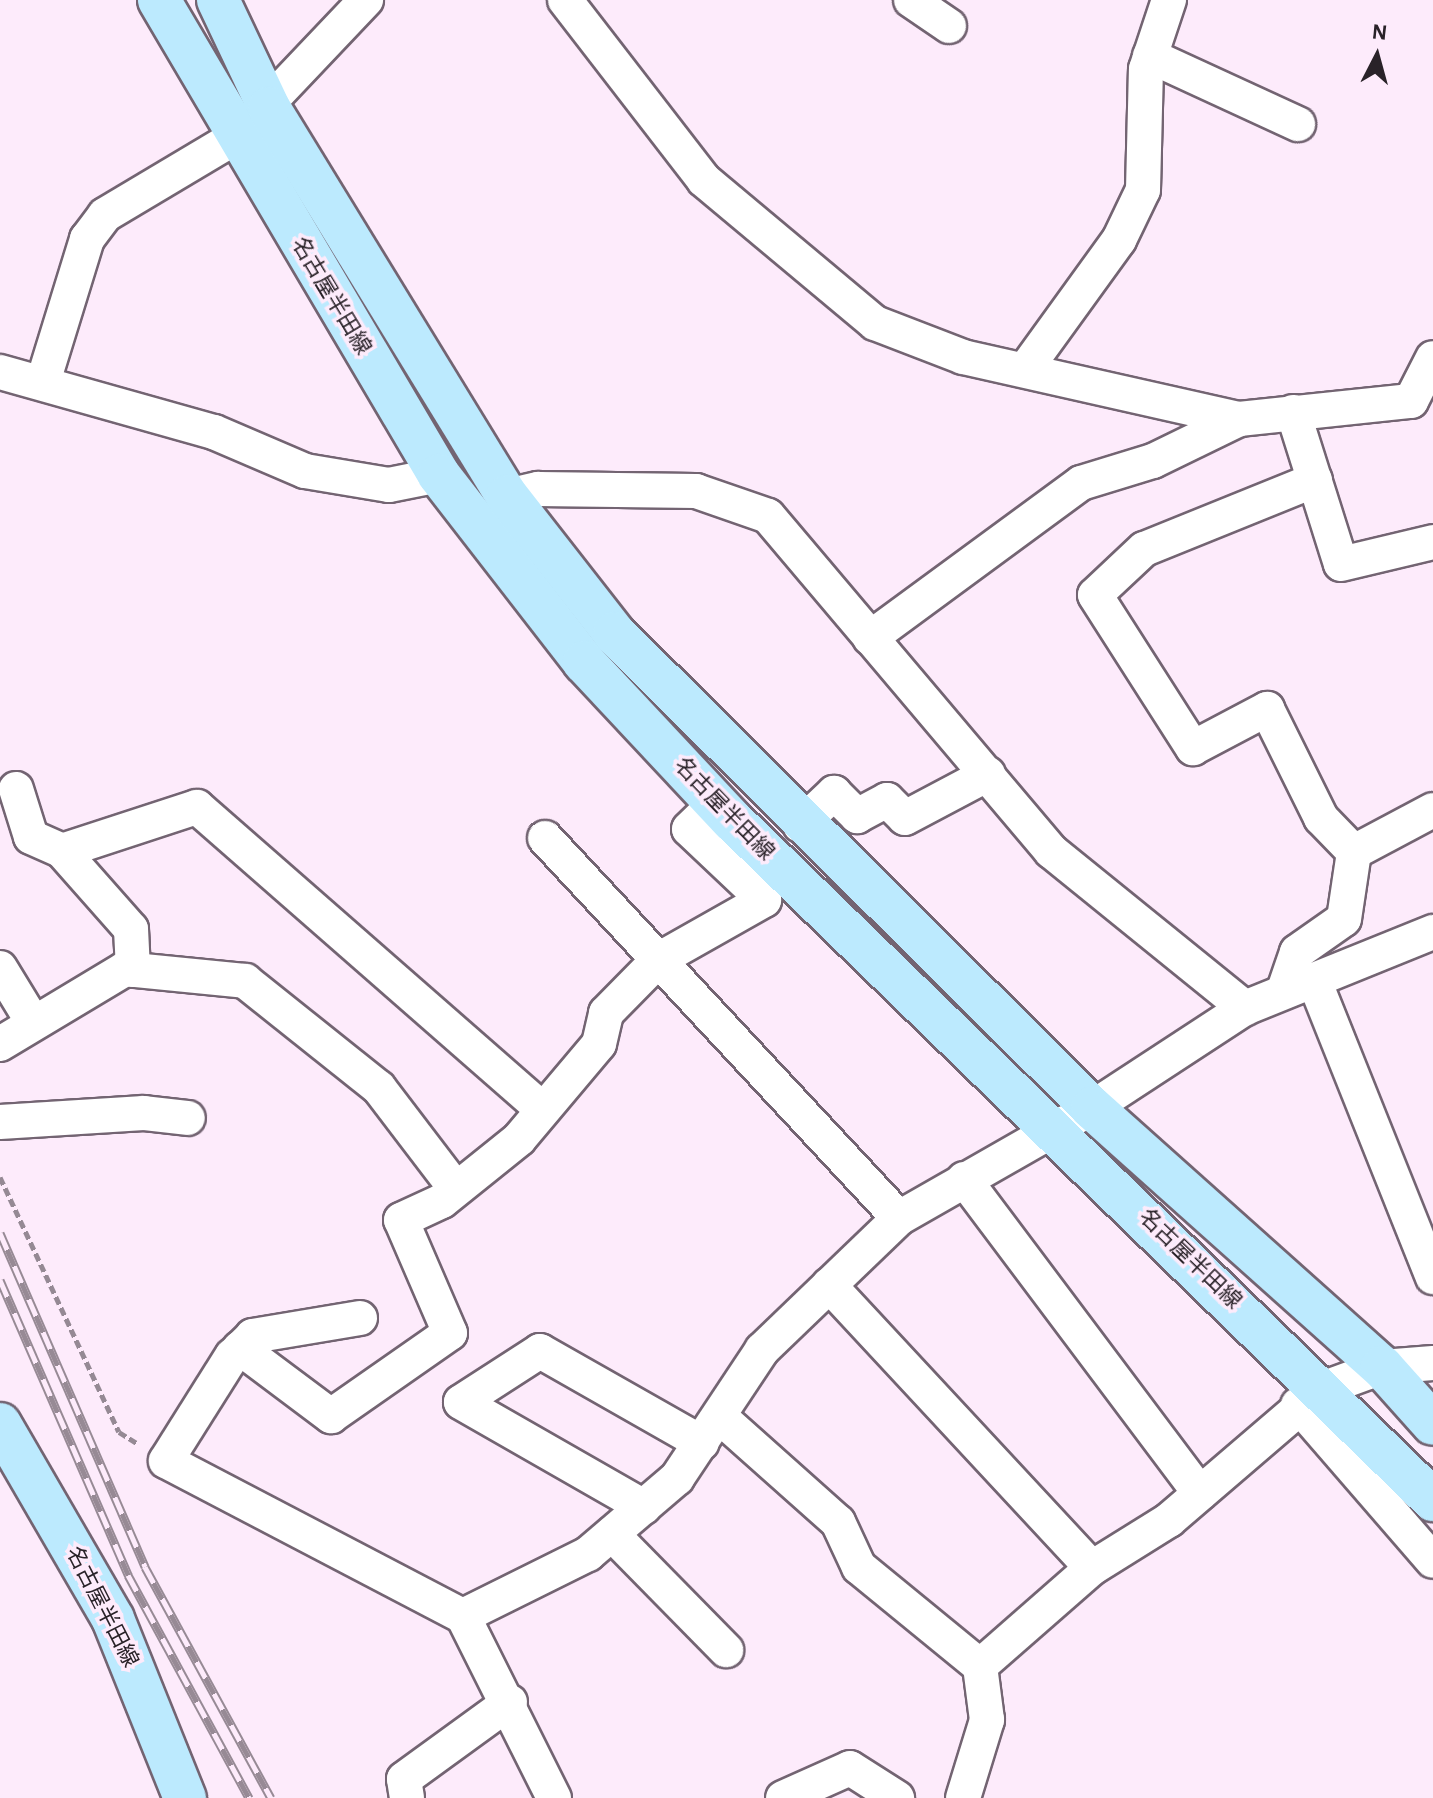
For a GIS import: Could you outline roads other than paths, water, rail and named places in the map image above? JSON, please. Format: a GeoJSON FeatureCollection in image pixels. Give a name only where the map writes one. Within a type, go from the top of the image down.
{"type":"FeatureCollection","features":[{"type":"Feature","properties":{"kind":"main road","name":"名古屋半田線"},"geometry":{"type":"LineString","coordinates":[[159,0],[236,137],[439,475],[584,662],[716,803],[1056,1128],[1310,1397],[1433,1500]]}},
{"type":"Feature","properties":{"kind":"main road","name":"名古屋半田線"},"geometry":{"type":"LineString","coordinates":[[218,0],[269,108],[507,496],[614,633],[800,825],[1092,1108],[1382,1367],[1433,1424]]}},
{"type":"Feature","properties":{"kind":"main road","name":"名古屋半田線"},"geometry":{"type":"LineString","coordinates":[[0,1424],[113,1619],[185,1798]]}},
{"type":"Feature","properties":{"kind":"street"},"geometry":{"type":"LineString","coordinates":[[43,382],[87,239],[105,215],[236,137],[269,108],[366,0]]}},
{"type":"Feature","properties":{"kind":"street"},"geometry":{"type":"LineString","coordinates":[[565,0],[704,180],[875,323],[963,357],[1027,367],[1239,419]]}},
{"type":"Feature","properties":{"kind":"street"},"geometry":{"type":"LineString","coordinates":[[911,0],[949,26]]}},
{"type":"Feature","properties":{"kind":"street"},"geometry":{"type":"LineString","coordinates":[[1027,367],[1119,240],[1143,190],[1150,56],[1169,0]]}},
{"type":"Feature","properties":{"kind":"street"},"geometry":{"type":"LineString","coordinates":[[1150,56],[1298,124]]}},
{"type":"Feature","properties":{"kind":"street"},"geometry":{"type":"LineString","coordinates":[[870,638],[1081,483],[1153,461],[1239,419],[1411,401],[1433,358]]}},
{"type":"Feature","properties":{"kind":"street"},"geometry":{"type":"LineString","coordinates":[[0,372],[214,432],[305,471],[389,485],[439,475]]}},
{"type":"Feature","properties":{"kind":"street"},"geometry":{"type":"LineString","coordinates":[[1293,412],[1341,564],[1433,542]]}},
{"type":"Feature","properties":{"kind":"street"},"geometry":{"type":"LineString","coordinates":[[1315,480],[1144,549],[1095,595],[1193,748],[1267,709],[1321,818],[1354,852]]}},
{"type":"Feature","properties":{"kind":"street"},"geometry":{"type":"LineString","coordinates":[[507,496],[538,489],[726,496],[768,516],[1051,851],[1245,1008]]}},
{"type":"Feature","properties":{"kind":"street"},"geometry":{"type":"LineString","coordinates":[[800,825],[834,793],[857,816],[887,800],[905,818],[988,774]]}},
{"type":"Feature","properties":{"kind":"street"},"geometry":{"type":"LineString","coordinates":[[16,789],[15,838],[62,851],[131,929],[133,970]]}},
{"type":"Feature","properties":{"kind":"street"},"geometry":{"type":"LineString","coordinates":[[240,1348],[331,1416],[450,1333],[401,1220],[442,1201],[453,1185],[519,1139],[599,1044],[606,1013],[658,960],[764,900],[689,829],[716,803]]}},
{"type":"Feature","properties":{"kind":"street"},"geometry":{"type":"LineString","coordinates":[[62,851],[197,807],[542,1109]]}},
{"type":"Feature","properties":{"kind":"street"},"geometry":{"type":"LineString","coordinates":[[1354,852],[1433,810]]}},
{"type":"Feature","properties":{"kind":"street"},"geometry":{"type":"LineString","coordinates":[[545,838],[899,1218]]}},
{"type":"Feature","properties":{"kind":"street"},"geometry":{"type":"LineString","coordinates":[[1354,852],[1344,919],[1297,952],[1300,983],[1433,1277]]}},
{"type":"Feature","properties":{"kind":"street"},"geometry":{"type":"LineString","coordinates":[[463,1616],[588,1554],[644,1507],[711,1430],[762,1350],[899,1218],[1092,1108],[1245,1008],[1300,983],[1433,932]]}},
{"type":"Feature","properties":{"kind":"street"},"geometry":{"type":"LineString","coordinates":[[0,968],[33,1022]]}},
{"type":"Feature","properties":{"kind":"street"},"geometry":{"type":"LineString","coordinates":[[0,1044],[89,985],[133,970],[245,981],[379,1088],[453,1185]]}},
{"type":"Feature","properties":{"kind":"street"},"geometry":{"type":"LineString","coordinates":[[0,1122],[144,1113],[188,1118]]}},
{"type":"Feature","properties":{"kind":"street"},"geometry":{"type":"LineString","coordinates":[[964,1179],[1200,1493]]}},
{"type":"Feature","properties":{"kind":"street"},"geometry":{"type":"LineString","coordinates":[[829,1285],[1092,1568]]}},
{"type":"Feature","properties":{"kind":"street"},"geometry":{"type":"LineString","coordinates":[[360,1318],[253,1336],[240,1348],[166,1461],[463,1616],[510,1702],[554,1798]]}},
{"type":"Feature","properties":{"kind":"street"},"geometry":{"type":"LineString","coordinates":[[644,1507],[461,1402],[540,1351],[711,1430],[838,1522],[859,1567],[980,1666],[987,1720],[963,1798]]}},
{"type":"Feature","properties":{"kind":"street"},"geometry":{"type":"LineString","coordinates":[[980,1666],[1092,1568],[1200,1493],[1310,1397],[1382,1367],[1433,1363]]}},
{"type":"Feature","properties":{"kind":"street"},"geometry":{"type":"LineString","coordinates":[[1310,1397],[1433,1561]]}},
{"type":"Feature","properties":{"kind":"street"},"geometry":{"type":"LineString","coordinates":[[612,1534],[726,1650]]}},
{"type":"Feature","properties":{"kind":"street"},"geometry":{"type":"LineString","coordinates":[[407,1798],[404,1779],[510,1702]]}},
{"type":"Feature","properties":{"kind":"street"},"geometry":{"type":"LineString","coordinates":[[783,1798],[850,1768],[897,1798]]}},
{"type":"Feature","properties":{"kind":"railway"},"geometry":{"type":"LineString","coordinates":[[0,1233],[145,1567],[271,1798]]}},
{"type":"Feature","properties":{"kind":"railway"},"geometry":{"type":"LineString","coordinates":[[0,1280],[128,1575],[249,1798]]}}]}
